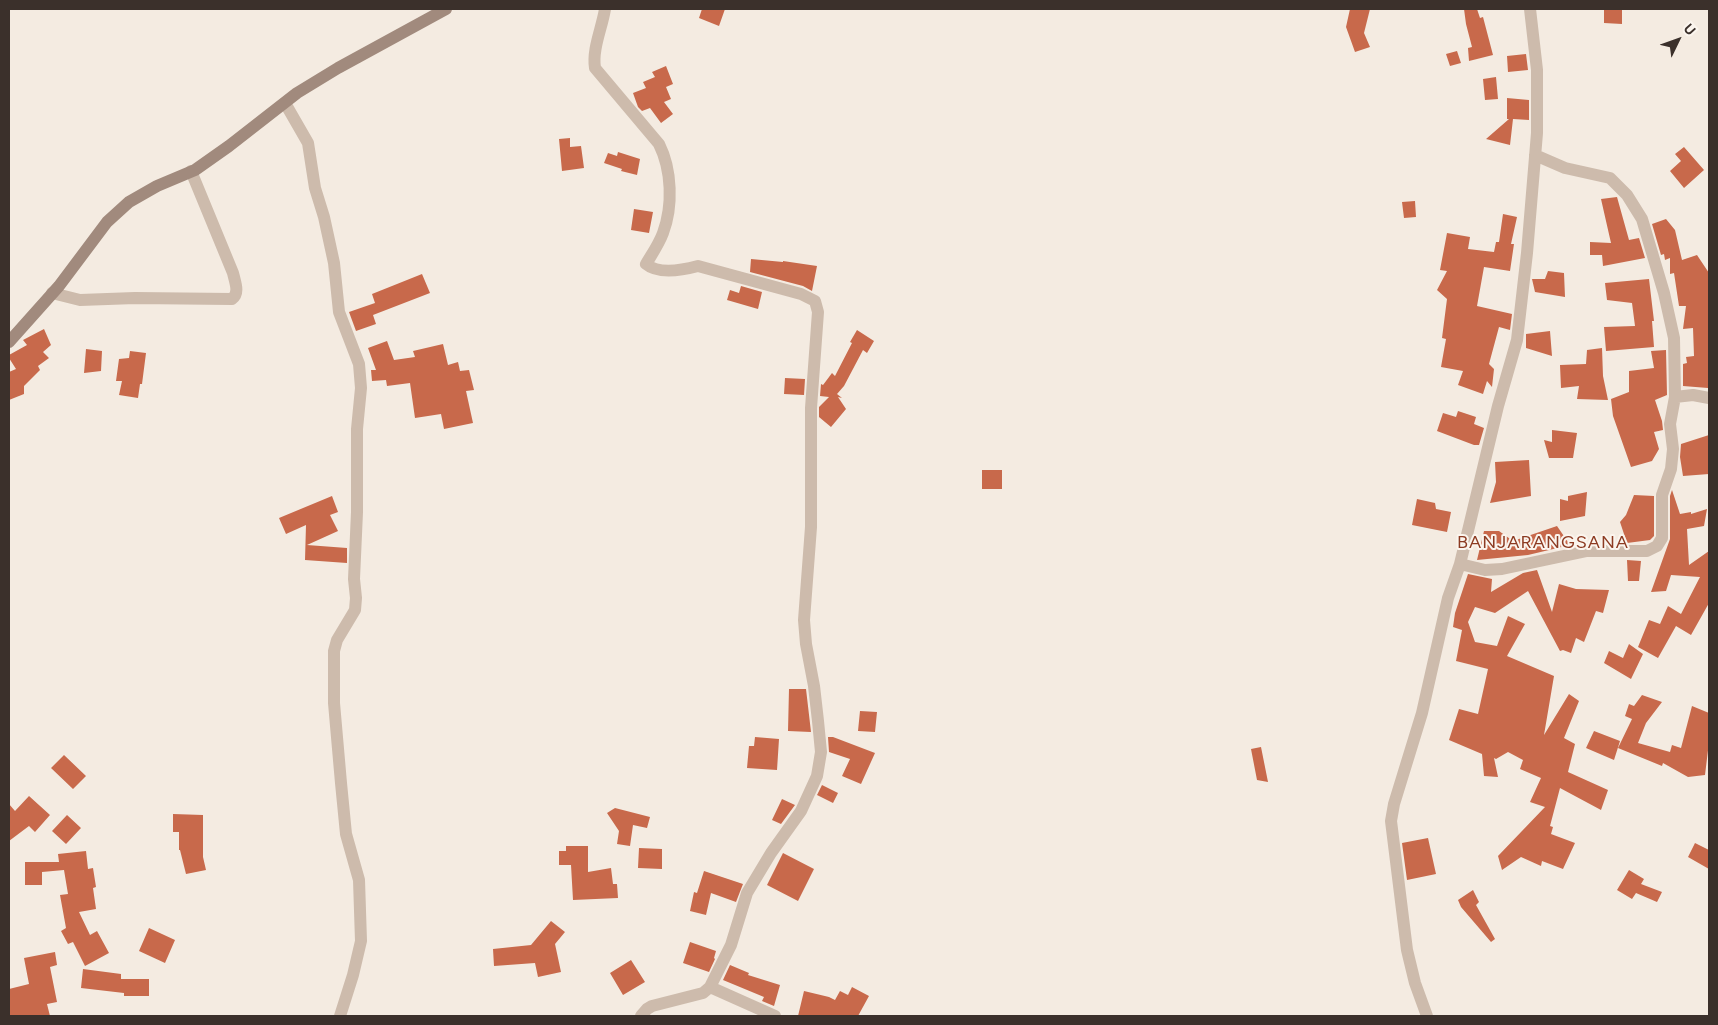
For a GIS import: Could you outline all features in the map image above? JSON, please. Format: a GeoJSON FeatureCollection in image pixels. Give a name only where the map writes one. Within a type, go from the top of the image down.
{"type":"FeatureCollection","features":[{"type":"Feature","properties":{"kind":"street"},"geometry":{"type":"LineString","coordinates":[[606,9],[602,30],[596,46],[595,68],[659,144],[664,157],[670,186],[667,220],[662,235],[646,264],[654,268],[673,270],[698,266],[801,294],[815,301],[818,312],[811,408],[811,527],[804,620],[821,752],[817,776],[802,811],[771,853],[747,893],[731,945],[710,987],[703,993],[652,1006],[641,1016]]}},
{"type":"Feature","properties":{"kind":"street"},"geometry":{"type":"LineString","coordinates":[[1427,1016],[1415,983],[1407,950],[1391,821],[1394,804],[1422,713],[1448,598],[1460,564],[1498,406],[1517,340],[1535,155],[1538,70],[1530,9]]}},
{"type":"Feature","properties":{"kind":"street"},"geometry":{"type":"LineString","coordinates":[[9,342],[52,293],[107,222],[129,202],[157,186],[191,171],[229,146],[297,93],[439,10]]}},
{"type":"Feature","properties":{"kind":"street"},"geometry":{"type":"LineString","coordinates":[[285,104],[308,143],[315,188],[324,217],[334,264],[339,312],[359,364],[361,388],[357,429],[355,610],[337,640],[334,651],[334,703],[341,783],[346,834],[359,880],[361,941],[340,1016]]}},
{"type":"Feature","properties":{"kind":"street"},"geometry":{"type":"LineString","coordinates":[[1460,564],[1485,570],[1502,569],[1586,551],[1647,551],[1657,546],[1662,538],[1662,494],[1671,469],[1673,449],[1670,424],[1675,397],[1674,338],[1664,293],[1642,219],[1627,195],[1610,178],[1565,168],[1535,155]]}},
{"type":"Feature","properties":{"kind":"street"},"geometry":{"type":"LineString","coordinates":[[52,293],[80,300],[234,298],[237,290],[233,272],[191,171]]}},
{"type":"Feature","properties":{"kind":"street"},"geometry":{"type":"LineString","coordinates":[[1675,397],[1693,395],[1709,398]]}},
{"type":"Feature","properties":{"kind":"street"},"geometry":{"type":"LineString","coordinates":[[710,987],[774,1016]]}},
{"type":"Feature","properties":{"kind":"building"},"geometry":{"type":"Polygon","coordinates":[[[702,9],[725,9],[719,26],[699,18],[702,9]]]}},
{"type":"Feature","properties":{"kind":"building"},"geometry":{"type":"Polygon","coordinates":[[[1350,9],[1370,9],[1364,33],[1370,47],[1355,52],[1346,27],[1350,9]]]}},
{"type":"Feature","properties":{"kind":"building"},"geometry":{"type":"Polygon","coordinates":[[[1464,9],[1477,9],[1480,18],[1483,17],[1493,55],[1469,61],[1468,48],[1472,47],[1464,9]]]}},
{"type":"Feature","properties":{"kind":"building"},"geometry":{"type":"Polygon","coordinates":[[[1604,10],[1622,10],[1622,24],[1604,23],[1604,10]]]}},
{"type":"Feature","properties":{"kind":"building"},"geometry":{"type":"Polygon","coordinates":[[[1457,51],[1461,63],[1450,66],[1446,54],[1457,51]]]}},
{"type":"Feature","properties":{"kind":"building"},"geometry":{"type":"Polygon","coordinates":[[[1526,54],[1528,70],[1508,72],[1507,56],[1526,54]]]}},
{"type":"Feature","properties":{"kind":"building"},"geometry":{"type":"Polygon","coordinates":[[[666,66],[673,84],[666,87],[671,99],[664,102],[673,114],[661,123],[650,108],[642,111],[638,107],[633,93],[646,88],[643,82],[655,77],[652,72],[666,66]]]}},
{"type":"Feature","properties":{"kind":"building"},"geometry":{"type":"Polygon","coordinates":[[[1496,77],[1498,99],[1485,100],[1483,79],[1496,77]]]}},
{"type":"Feature","properties":{"kind":"building"},"geometry":{"type":"Polygon","coordinates":[[[1507,98],[1529,100],[1529,120],[1513,119],[1510,145],[1486,139],[1509,119],[1507,119],[1507,98]]]}},
{"type":"Feature","properties":{"kind":"building"},"geometry":{"type":"Polygon","coordinates":[[[570,138],[570,147],[581,146],[584,168],[562,171],[559,139],[570,138]]]}},
{"type":"Feature","properties":{"kind":"building"},"geometry":{"type":"Polygon","coordinates":[[[1684,147],[1704,170],[1684,188],[1670,171],[1681,161],[1675,154],[1684,147]]]}},
{"type":"Feature","properties":{"kind":"building"},"geometry":{"type":"Polygon","coordinates":[[[618,152],[640,159],[637,175],[621,171],[622,169],[604,163],[608,153],[617,156],[618,152]]]}},
{"type":"Feature","properties":{"kind":"building"},"geometry":{"type":"Polygon","coordinates":[[[1617,197],[1629,240],[1639,238],[1645,258],[1603,266],[1602,255],[1590,255],[1590,242],[1611,243],[1601,199],[1617,197]]]}},
{"type":"Feature","properties":{"kind":"building"},"geometry":{"type":"Polygon","coordinates":[[[1415,201],[1416,217],[1404,218],[1402,202],[1415,201]]]}},
{"type":"Feature","properties":{"kind":"building"},"geometry":{"type":"Polygon","coordinates":[[[634,209],[653,212],[649,233],[631,230],[634,209]]]}},
{"type":"Feature","properties":{"kind":"building"},"geometry":{"type":"Polygon","coordinates":[[[1503,214],[1517,217],[1511,244],[1514,244],[1510,271],[1484,267],[1477,306],[1512,314],[1510,330],[1499,327],[1489,364],[1494,369],[1492,387],[1487,381],[1483,394],[1458,385],[1463,371],[1441,367],[1446,339],[1442,338],[1447,299],[1437,290],[1447,271],[1440,270],[1447,233],[1470,237],[1468,249],[1494,252],[1496,242],[1499,242],[1503,214]]]}},
{"type":"Feature","properties":{"kind":"building"},"geometry":{"type":"Polygon","coordinates":[[[1666,219],[1675,230],[1682,260],[1697,255],[1709,273],[1708,388],[1683,386],[1683,364],[1687,363],[1686,357],[1694,356],[1693,328],[1683,329],[1686,306],[1679,306],[1674,273],[1670,274],[1670,258],[1665,260],[1664,254],[1661,255],[1652,224],[1666,219]]]}},
{"type":"Feature","properties":{"kind":"building"},"geometry":{"type":"Polygon","coordinates":[[[751,259],[817,266],[812,291],[803,286],[750,272],[751,259]]]}},
{"type":"Feature","properties":{"kind":"building"},"geometry":{"type":"Polygon","coordinates":[[[1548,271],[1564,273],[1565,297],[1535,292],[1532,279],[1545,279],[1548,271]]]}},
{"type":"Feature","properties":{"kind":"building"},"geometry":{"type":"Polygon","coordinates":[[[422,274],[430,293],[373,315],[376,324],[356,331],[349,312],[375,303],[372,294],[422,274]]]}},
{"type":"Feature","properties":{"kind":"building"},"geometry":{"type":"Polygon","coordinates":[[[1649,279],[1654,321],[1652,321],[1654,347],[1606,351],[1604,327],[1635,326],[1632,303],[1607,300],[1605,283],[1649,279]]]}},
{"type":"Feature","properties":{"kind":"building"},"geometry":{"type":"Polygon","coordinates":[[[741,286],[762,292],[758,309],[727,300],[730,290],[739,293],[741,286]]]}},
{"type":"Feature","properties":{"kind":"building"},"geometry":{"type":"Polygon","coordinates":[[[44,329],[51,345],[43,352],[49,358],[38,366],[40,370],[24,386],[24,394],[9,400],[9,372],[16,369],[9,355],[27,345],[23,340],[44,329]]]}},
{"type":"Feature","properties":{"kind":"building"},"geometry":{"type":"Polygon","coordinates":[[[857,330],[874,341],[867,353],[863,350],[844,386],[837,394],[842,398],[838,397],[846,409],[831,427],[819,417],[819,407],[829,397],[820,396],[821,384],[823,385],[832,373],[835,376],[857,330]]]}},
{"type":"Feature","properties":{"kind":"building"},"geometry":{"type":"Polygon","coordinates":[[[1550,331],[1552,356],[1526,348],[1526,334],[1550,331]]]}},
{"type":"Feature","properties":{"kind":"building"},"geometry":{"type":"Polygon","coordinates":[[[387,341],[394,360],[415,357],[413,351],[443,344],[448,365],[458,362],[460,371],[469,370],[474,390],[466,391],[473,423],[444,429],[441,414],[415,418],[410,383],[387,386],[386,380],[372,381],[371,370],[376,370],[368,348],[387,341]]]}},
{"type":"Feature","properties":{"kind":"building"},"geometry":{"type":"Polygon","coordinates":[[[1602,348],[1603,376],[1608,400],[1577,399],[1579,386],[1561,388],[1560,365],[1586,364],[1587,350],[1602,348]]]}},
{"type":"Feature","properties":{"kind":"building"},"geometry":{"type":"Polygon","coordinates":[[[86,349],[102,351],[101,371],[84,373],[86,349]]]}},
{"type":"Feature","properties":{"kind":"building"},"geometry":{"type":"Polygon","coordinates":[[[1666,350],[1667,395],[1655,400],[1663,430],[1654,432],[1659,449],[1652,461],[1631,467],[1613,416],[1611,399],[1629,392],[1629,371],[1654,368],[1651,351],[1666,350]]]}},
{"type":"Feature","properties":{"kind":"building"},"geometry":{"type":"Polygon","coordinates":[[[130,351],[146,353],[138,398],[119,395],[122,381],[116,381],[119,359],[129,358],[130,351]]]}},
{"type":"Feature","properties":{"kind":"building"},"geometry":{"type":"Polygon","coordinates":[[[785,378],[805,379],[804,395],[784,394],[785,378]]]}},
{"type":"Feature","properties":{"kind":"building"},"geometry":{"type":"Polygon","coordinates":[[[1458,411],[1476,417],[1474,424],[1484,428],[1479,445],[1474,445],[1437,431],[1443,413],[1456,417],[1458,411]]]}},
{"type":"Feature","properties":{"kind":"building"},"geometry":{"type":"Polygon","coordinates":[[[1552,430],[1577,433],[1573,458],[1549,458],[1544,440],[1552,442],[1552,430]]]}},
{"type":"Feature","properties":{"kind":"building"},"geometry":{"type":"Polygon","coordinates":[[[1709,435],[1709,474],[1683,476],[1680,457],[1681,444],[1709,435]]]}},
{"type":"Feature","properties":{"kind":"building"},"geometry":{"type":"Polygon","coordinates":[[[1529,460],[1531,496],[1490,503],[1496,482],[1495,462],[1529,460]]]}},
{"type":"Feature","properties":{"kind":"building"},"geometry":{"type":"Polygon","coordinates":[[[982,470],[1002,470],[1002,489],[982,489],[982,470]]]}},
{"type":"Feature","properties":{"kind":"building"},"geometry":{"type":"Polygon","coordinates":[[[1672,490],[1680,514],[1691,512],[1691,514],[1707,509],[1704,526],[1687,529],[1689,565],[1709,551],[1709,603],[1691,635],[1676,626],[1658,658],[1638,647],[1649,620],[1660,624],[1668,606],[1681,614],[1700,577],[1671,575],[1666,591],[1651,592],[1670,539],[1670,496],[1672,490]]]}},
{"type":"Feature","properties":{"kind":"building"},"geometry":{"type":"Polygon","coordinates":[[[1587,492],[1585,516],[1560,521],[1560,499],[1568,501],[1568,496],[1587,492]]]}},
{"type":"Feature","properties":{"kind":"building"},"geometry":{"type":"Polygon","coordinates":[[[1634,495],[1654,496],[1654,536],[1650,540],[1627,543],[1620,522],[1626,515],[1634,495]]]}},
{"type":"Feature","properties":{"kind":"building"},"geometry":{"type":"Polygon","coordinates":[[[332,496],[338,512],[330,515],[338,531],[307,545],[347,548],[347,563],[305,560],[306,525],[286,534],[279,518],[332,496]]]}},
{"type":"Feature","properties":{"kind":"building"},"geometry":{"type":"Polygon","coordinates":[[[1417,499],[1435,503],[1436,509],[1451,512],[1447,532],[1412,525],[1417,499]]]}},
{"type":"Feature","properties":{"kind":"building"},"geometry":{"type":"Polygon","coordinates":[[[1557,526],[1570,545],[1528,555],[1477,560],[1484,531],[1499,531],[1513,541],[1557,526]]]}},
{"type":"Feature","properties":{"kind":"building"},"geometry":{"type":"Polygon","coordinates":[[[1627,560],[1641,561],[1639,581],[1628,581],[1627,560]]]}},
{"type":"Feature","properties":{"kind":"building"},"geometry":{"type":"Polygon","coordinates":[[[1537,570],[1552,612],[1559,584],[1576,589],[1609,590],[1603,613],[1596,611],[1584,642],[1576,638],[1571,653],[1563,650],[1560,651],[1528,591],[1495,613],[1475,607],[1468,622],[1475,642],[1497,646],[1508,616],[1525,624],[1507,656],[1554,676],[1544,735],[1569,694],[1579,701],[1564,738],[1575,744],[1568,772],[1608,790],[1601,810],[1560,788],[1550,826],[1553,827],[1551,834],[1575,843],[1563,869],[1542,861],[1541,866],[1521,857],[1502,870],[1498,856],[1545,807],[1530,802],[1541,778],[1520,769],[1523,760],[1508,752],[1496,759],[1494,758],[1498,777],[1484,776],[1482,754],[1449,740],[1459,709],[1478,714],[1488,669],[1456,661],[1462,630],[1453,627],[1455,613],[1468,574],[1492,579],[1491,592],[1523,573],[1537,570]]]}},
{"type":"Feature","properties":{"kind":"building"},"geometry":{"type":"Polygon","coordinates":[[[1629,644],[1643,654],[1631,679],[1604,663],[1609,651],[1623,658],[1629,644]]]}},
{"type":"Feature","properties":{"kind":"building"},"geometry":{"type":"Polygon","coordinates":[[[789,689],[806,689],[811,732],[788,731],[789,689]]]}},
{"type":"Feature","properties":{"kind":"building"},"geometry":{"type":"Polygon","coordinates":[[[1642,695],[1662,702],[1646,723],[1638,743],[1670,752],[1672,745],[1681,748],[1692,706],[1709,713],[1709,742],[1705,775],[1688,777],[1663,763],[1662,766],[1618,748],[1632,719],[1625,716],[1629,704],[1634,706],[1642,695]]]}},
{"type":"Feature","properties":{"kind":"building"},"geometry":{"type":"Polygon","coordinates":[[[860,711],[877,712],[875,732],[858,731],[860,711]]]}},
{"type":"Feature","properties":{"kind":"building"},"geometry":{"type":"Polygon","coordinates":[[[1594,731],[1620,741],[1614,760],[1586,748],[1594,731]]]}},
{"type":"Feature","properties":{"kind":"building"},"geometry":{"type":"Polygon","coordinates":[[[755,737],[779,739],[777,770],[747,768],[749,746],[754,746],[755,737]]]}},
{"type":"Feature","properties":{"kind":"building"},"geometry":{"type":"Polygon","coordinates":[[[828,737],[833,737],[875,753],[861,784],[842,776],[850,759],[829,752],[828,737]]]}},
{"type":"Feature","properties":{"kind":"building"},"geometry":{"type":"Polygon","coordinates":[[[1261,747],[1268,782],[1257,780],[1251,749],[1261,747]]]}},
{"type":"Feature","properties":{"kind":"building"},"geometry":{"type":"Polygon","coordinates":[[[64,755],[86,776],[73,789],[51,768],[64,755]]]}},
{"type":"Feature","properties":{"kind":"building"},"geometry":{"type":"Polygon","coordinates":[[[822,785],[838,793],[833,803],[817,795],[822,785]]]}},
{"type":"Feature","properties":{"kind":"building"},"geometry":{"type":"Polygon","coordinates":[[[29,796],[50,815],[35,832],[29,826],[9,841],[9,804],[15,811],[29,796]]]}},
{"type":"Feature","properties":{"kind":"building"},"geometry":{"type":"Polygon","coordinates":[[[782,799],[795,805],[781,824],[772,820],[782,799]]]}},
{"type":"Feature","properties":{"kind":"building"},"geometry":{"type":"Polygon","coordinates":[[[615,808],[650,817],[647,828],[633,825],[630,846],[617,844],[619,831],[607,813],[615,808]]]}},
{"type":"Feature","properties":{"kind":"building"},"geometry":{"type":"Polygon","coordinates":[[[173,814],[203,815],[203,857],[206,870],[186,874],[179,850],[179,832],[173,832],[173,814]]]}},
{"type":"Feature","properties":{"kind":"building"},"geometry":{"type":"Polygon","coordinates":[[[67,815],[81,828],[66,844],[52,831],[67,815]]]}},
{"type":"Feature","properties":{"kind":"building"},"geometry":{"type":"Polygon","coordinates":[[[1428,838],[1436,874],[1407,880],[1402,843],[1428,838]]]}},
{"type":"Feature","properties":{"kind":"building"},"geometry":{"type":"Polygon","coordinates":[[[1695,843],[1709,850],[1709,869],[1688,857],[1695,843]]]}},
{"type":"Feature","properties":{"kind":"building"},"geometry":{"type":"Polygon","coordinates":[[[566,846],[588,846],[588,872],[611,868],[613,884],[617,884],[618,898],[573,900],[571,865],[559,865],[559,851],[566,851],[566,846]]]}},
{"type":"Feature","properties":{"kind":"building"},"geometry":{"type":"Polygon","coordinates":[[[639,848],[662,849],[662,869],[638,868],[639,848]]]}},
{"type":"Feature","properties":{"kind":"building"},"geometry":{"type":"Polygon","coordinates":[[[86,851],[88,869],[93,868],[96,887],[93,888],[96,909],[79,912],[90,935],[97,931],[109,953],[85,966],[73,942],[68,944],[61,931],[66,928],[60,895],[68,894],[64,870],[42,872],[42,885],[25,885],[25,862],[59,862],[58,854],[86,851]]]}},
{"type":"Feature","properties":{"kind":"building"},"geometry":{"type":"Polygon","coordinates":[[[783,853],[814,869],[798,901],[767,885],[783,853]]]}},
{"type":"Feature","properties":{"kind":"building"},"geometry":{"type":"Polygon","coordinates":[[[1629,870],[1644,879],[1641,884],[1662,892],[1657,902],[1636,893],[1632,899],[1617,890],[1629,870]]]}},
{"type":"Feature","properties":{"kind":"building"},"geometry":{"type":"Polygon","coordinates":[[[704,871],[743,884],[736,902],[711,893],[706,915],[690,911],[694,892],[697,893],[704,871]]]}},
{"type":"Feature","properties":{"kind":"building"},"geometry":{"type":"Polygon","coordinates":[[[1473,890],[1479,902],[1476,905],[1495,939],[1491,942],[1461,907],[1458,900],[1473,890]]]}},
{"type":"Feature","properties":{"kind":"building"},"geometry":{"type":"Polygon","coordinates":[[[551,921],[565,932],[555,944],[561,972],[538,977],[535,963],[494,966],[493,949],[531,945],[551,921]]]}},
{"type":"Feature","properties":{"kind":"building"},"geometry":{"type":"Polygon","coordinates":[[[149,928],[175,940],[165,963],[139,951],[149,928]]]}},
{"type":"Feature","properties":{"kind":"building"},"geometry":{"type":"Polygon","coordinates":[[[690,942],[716,951],[715,959],[709,972],[683,963],[690,942]]]}},
{"type":"Feature","properties":{"kind":"building"},"geometry":{"type":"Polygon","coordinates":[[[55,952],[57,965],[50,967],[57,1002],[47,1004],[50,1016],[9,1016],[9,989],[29,984],[24,958],[55,952]]]}},
{"type":"Feature","properties":{"kind":"building"},"geometry":{"type":"Polygon","coordinates":[[[631,960],[645,982],[623,995],[610,973],[631,960]]]}},
{"type":"Feature","properties":{"kind":"building"},"geometry":{"type":"Polygon","coordinates":[[[730,965],[749,973],[748,975],[780,985],[774,1006],[762,1001],[764,997],[723,980],[730,965]]]}},
{"type":"Feature","properties":{"kind":"building"},"geometry":{"type":"Polygon","coordinates":[[[83,969],[121,974],[121,979],[149,979],[149,996],[124,996],[124,993],[81,988],[83,969]]]}},
{"type":"Feature","properties":{"kind":"building"},"geometry":{"type":"Polygon","coordinates":[[[852,987],[869,996],[858,1016],[798,1016],[804,991],[835,1000],[840,991],[848,995],[852,987]]]}},
{"type":"Feature","properties":{"kind":"district","name":"BANJARANGSANA"},"geometry":{"type":"Point","coordinates":[1543,543]}}]}
